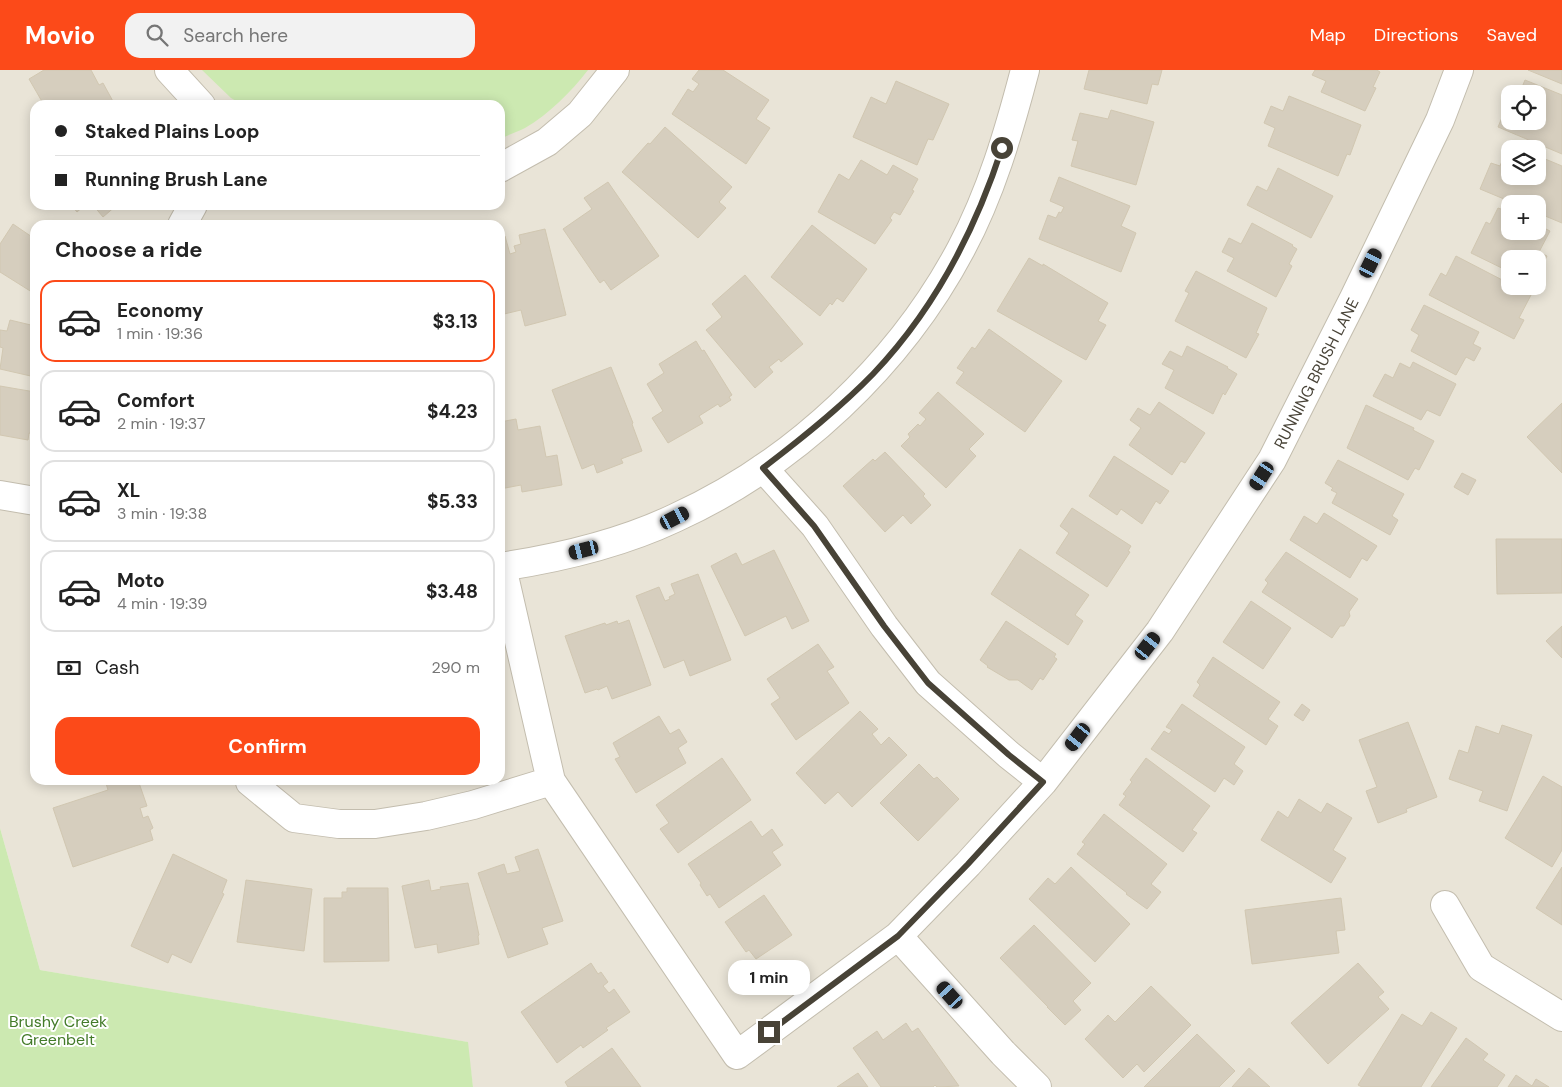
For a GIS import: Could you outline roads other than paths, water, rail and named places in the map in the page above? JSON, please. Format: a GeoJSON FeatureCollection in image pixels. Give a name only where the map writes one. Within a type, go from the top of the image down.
{"type":"FeatureCollection","features":[{"type":"Feature","properties":{"kind":"street"},"geometry":{"type":"LineString","coordinates":[[169,70],[197,100]]}},
{"type":"Feature","properties":{"kind":"street"},"geometry":{"type":"LineString","coordinates":[[505,165],[547,142],[580,114],[615,70]]}},
{"type":"Feature","properties":{"kind":"street","name":"RUNNING BRUSH LANE"},"geometry":{"type":"LineString","coordinates":[[551,781],[737,1055],[898,936],[968,864],[1043,782],[1160,631],[1272,460],[1354,298],[1440,120],[1459,70]]}},
{"type":"Feature","properties":{"kind":"street"},"geometry":{"type":"LineString","coordinates":[[505,566],[554,558],[598,546],[675,518],[714,498],[763,468],[817,426],[873,373],[920,316],[961,248],[990,185],[1020,71]]}},
{"type":"Feature","properties":{"kind":"street"},"geometry":{"type":"LineString","coordinates":[[763,468],[814,526],[884,626],[928,683],[1009,755],[1043,782]]}},
{"type":"Feature","properties":{"kind":"street"},"geometry":{"type":"LineString","coordinates":[[0,496],[30,499]]}},
{"type":"Feature","properties":{"kind":"street"},"geometry":{"type":"LineString","coordinates":[[254,785],[294,818],[339,824],[374,824],[435,814],[473,805],[551,781],[505,584]]}},
{"type":"Feature","properties":{"kind":"street"},"geometry":{"type":"LineString","coordinates":[[1445,906],[1481,967],[1562,1017]]}},
{"type":"Feature","properties":{"kind":"street"},"geometry":{"type":"LineString","coordinates":[[898,936],[1037,1087]]}},
{"type":"Feature","properties":{"kind":"park label","name":"Brushy Creek Greenbelt"},"geometry":{"type":"Point","coordinates":[58,1030]}}]}
